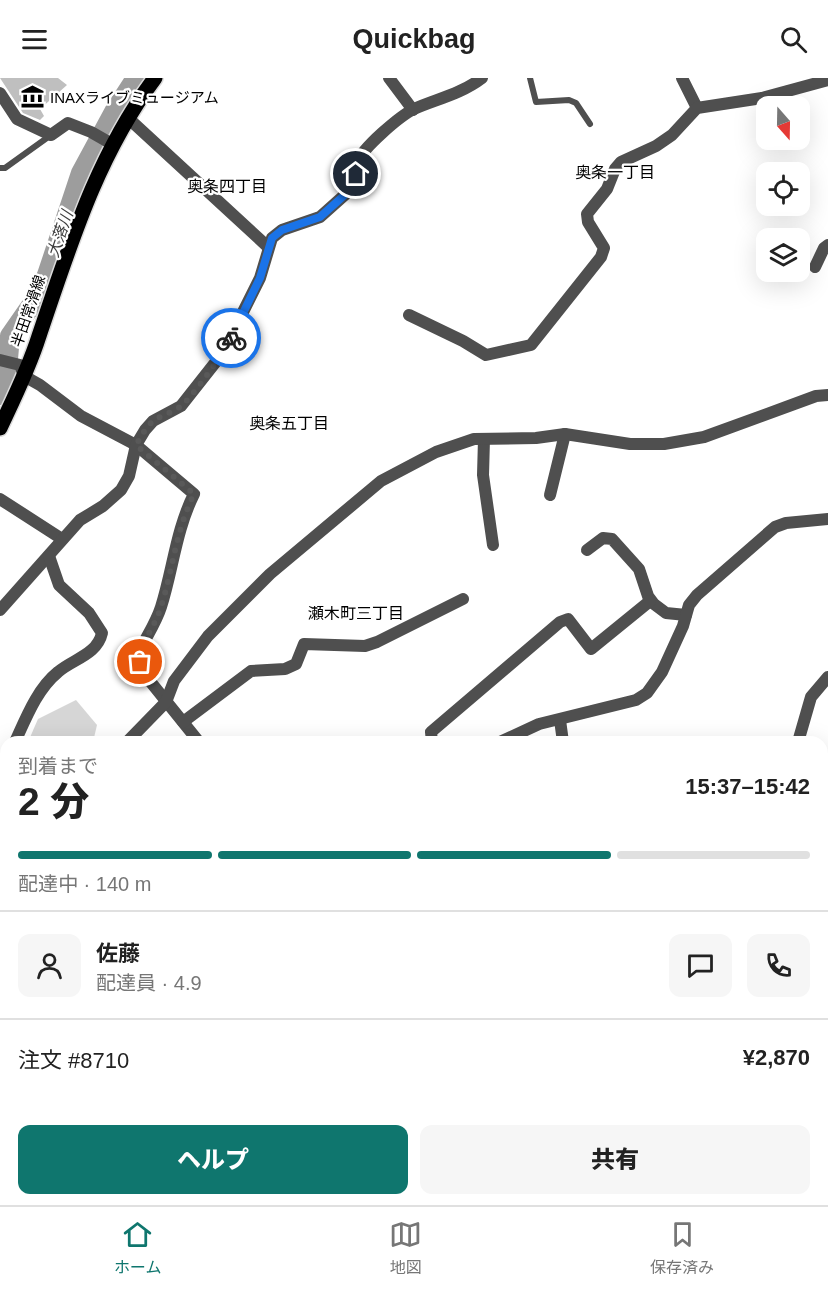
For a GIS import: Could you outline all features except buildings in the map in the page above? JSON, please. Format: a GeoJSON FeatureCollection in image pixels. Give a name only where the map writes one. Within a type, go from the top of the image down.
{"type":"FeatureCollection","features":[{"type":"Feature","properties":{"kind":"main road","name":"半田常滑線"},"geometry":{"type":"LineString","coordinates":[[0,428],[24,376],[107,142],[128,118],[155,78]]}},
{"type":"Feature","properties":{"kind":"street"},"geometry":{"type":"LineString","coordinates":[[389,78],[413,110]]}},
{"type":"Feature","properties":{"kind":"street"},"geometry":{"type":"LineString","coordinates":[[0,610],[80,520],[103,506],[121,490],[129,476],[136,445],[145,430],[153,421],[175,410],[187,400],[222,354],[260,278],[272,238],[282,230],[320,217],[358,186],[357,162],[388,127],[413,110],[457,93],[482,78]]}},
{"type":"Feature","properties":{"kind":"street"},"geometry":{"type":"LineString","coordinates":[[682,78],[697,108]]}},
{"type":"Feature","properties":{"kind":"street"},"geometry":{"type":"LineString","coordinates":[[409,315],[463,341],[486,355],[531,345],[601,257],[604,248],[588,222],[587,214],[607,189],[615,169],[621,162],[656,146],[672,135],[697,108],[762,98],[828,80]]}},
{"type":"Feature","properties":{"kind":"street"},"geometry":{"type":"LineString","coordinates":[[0,93],[17,119],[51,135],[68,123],[91,132],[107,142]]}},
{"type":"Feature","properties":{"kind":"street"},"geometry":{"type":"LineString","coordinates":[[128,118],[268,247]]}},
{"type":"Feature","properties":{"kind":"street"},"geometry":{"type":"LineString","coordinates":[[815,267],[824,248],[828,245]]}},
{"type":"Feature","properties":{"kind":"street"},"geometry":{"type":"LineString","coordinates":[[6,361],[20,365],[24,376],[40,385],[81,416],[136,445],[194,494],[185,511],[175,543],[160,611],[138,654],[145,675],[194,736]]}},
{"type":"Feature","properties":{"kind":"street"},"geometry":{"type":"LineString","coordinates":[[133,736],[166,702],[174,681],[208,636],[270,574],[374,487],[398,471],[436,452],[474,439],[536,438],[565,434],[630,444],[664,444],[704,437],[816,396],[828,394]]}},
{"type":"Feature","properties":{"kind":"street"},"geometry":{"type":"LineString","coordinates":[[550,495],[565,434]]}},
{"type":"Feature","properties":{"kind":"street"},"geometry":{"type":"LineString","coordinates":[[484,439],[483,475],[493,545]]}},
{"type":"Feature","properties":{"kind":"street"},"geometry":{"type":"LineString","coordinates":[[0,499],[62,539]]}},
{"type":"Feature","properties":{"kind":"street"},"geometry":{"type":"LineString","coordinates":[[513,736],[539,724],[636,699],[648,693],[662,672],[689,605],[696,595],[775,527],[786,523],[828,519]]}},
{"type":"Feature","properties":{"kind":"street"},"geometry":{"type":"LineString","coordinates":[[587,550],[603,538],[612,539],[639,569],[650,601],[666,613],[686,615]]}},
{"type":"Feature","properties":{"kind":"street"},"geometry":{"type":"LineString","coordinates":[[18,736],[29,712],[50,680],[59,670],[85,656],[96,646],[102,633],[89,613],[59,585],[49,556]]}},
{"type":"Feature","properties":{"kind":"street"},"geometry":{"type":"LineString","coordinates":[[183,722],[251,671],[285,669],[296,664],[303,644],[365,646],[463,599]]}},
{"type":"Feature","properties":{"kind":"street"},"geometry":{"type":"LineString","coordinates":[[431,736],[431,732],[560,621],[568,619],[591,649],[650,601]]}},
{"type":"Feature","properties":{"kind":"street"},"geometry":{"type":"LineString","coordinates":[[800,736],[811,697],[828,677]]}},
{"type":"Feature","properties":{"kind":"street"},"geometry":{"type":"LineString","coordinates":[[560,720],[562,736]]}},
{"type":"Feature","properties":{"kind":"lane"},"geometry":{"type":"LineString","coordinates":[[530,78],[536,102],[569,100],[576,103],[590,124]]}},
{"type":"Feature","properties":{"kind":"lane"},"geometry":{"type":"LineString","coordinates":[[0,168],[5,168],[51,135]]}},
{"type":"Feature","properties":{"kind":"shaded area"},"geometry":{"type":"Polygon","coordinates":[[[76,700],[97,725],[94,736],[31,736],[38,719],[76,700]]]}},
{"type":"Feature","properties":{"kind":"waterway","name":"大落川"},"geometry":{"type":"LineString","coordinates":[[0,395],[6,382],[10,336],[35,300],[47,275],[81,173],[114,112],[136,78]]}},
{"type":"Feature","properties":{"kind":"way so far"},"geometry":{"type":"LineString","coordinates":[[140,662],[138,654],[160,611],[175,543],[185,511],[194,494],[136,445],[153,421],[182,406],[222,354],[231,338]]}},
{"type":"Feature","properties":{"kind":"place","name":"INAXライブミュージアム"},"geometry":{"type":"Point","coordinates":[32,97]}},
{"type":"Feature","properties":{"kind":"district","name":"奥条一丁目"},"geometry":{"type":"Point","coordinates":[615,172]}},
{"type":"Feature","properties":{"kind":"district","name":"奥条四丁目"},"geometry":{"type":"Point","coordinates":[227,186]}},
{"type":"Feature","properties":{"kind":"district","name":"奥条五丁目"},"geometry":{"type":"Point","coordinates":[289,423]}},
{"type":"Feature","properties":{"kind":"district","name":"瀬木町三丁目"},"geometry":{"type":"Point","coordinates":[356,613]}},
{"type":"Feature","properties":{"kind":"route"},"geometry":{"type":"LineString","coordinates":[[231,338],[260,278],[272,238],[282,230],[320,217],[358,186],[356,174]]}}]}
